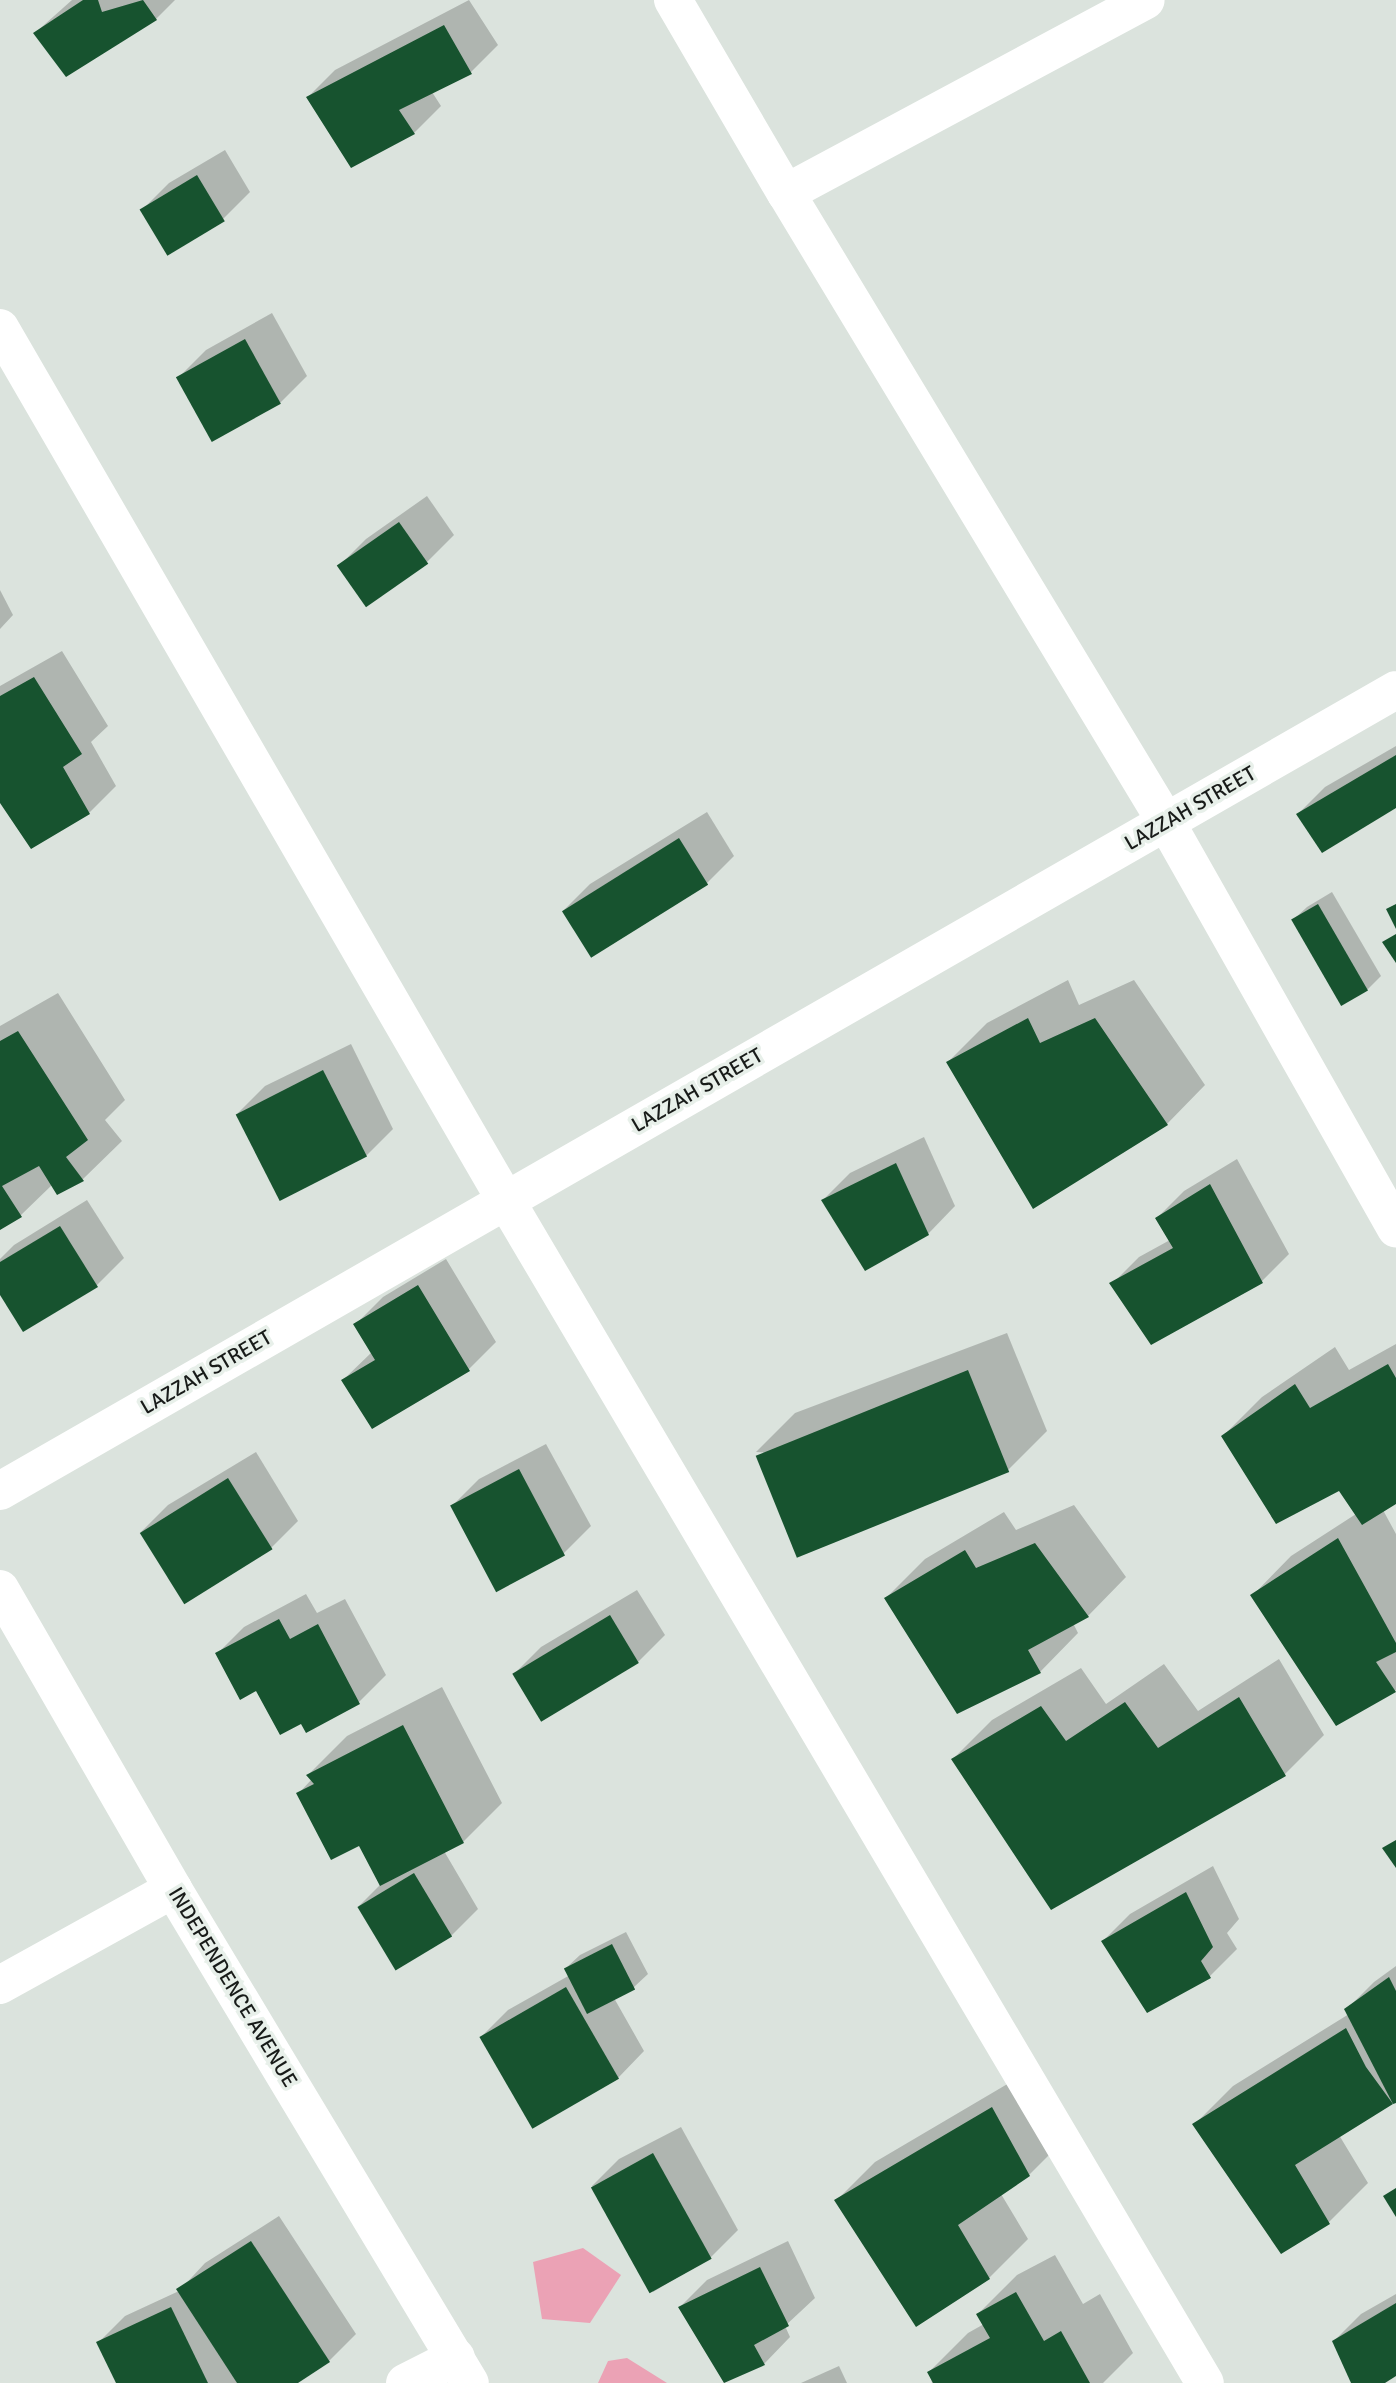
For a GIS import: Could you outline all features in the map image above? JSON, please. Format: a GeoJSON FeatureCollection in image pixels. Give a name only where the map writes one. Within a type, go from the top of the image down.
{"type":"FeatureCollection","features":[{"type":"Feature","properties":{"kind":"street"},"geometry":{"type":"LineString","coordinates":[[673,0],[786,193],[1166,822],[1396,1228]]}},
{"type":"Feature","properties":{"kind":"street"},"geometry":{"type":"LineString","coordinates":[[786,193],[1146,0]]}},
{"type":"Feature","properties":{"kind":"street"},"geometry":{"type":"LineString","coordinates":[[0,328],[505,1199],[1205,2383]]}},
{"type":"Feature","properties":{"kind":"street","name":"LAZZAH STREET"},"geometry":{"type":"LineString","coordinates":[[0,1491],[1396,690]]}},
{"type":"Feature","properties":{"kind":"street","name":"INDEPENDENCE AVENUE"},"geometry":{"type":"LineString","coordinates":[[0,1589],[173,1889],[463,2370]]}},
{"type":"Feature","properties":{"kind":"street"},"geometry":{"type":"LineString","coordinates":[[0,1985],[173,1889]]}},
{"type":"Feature","properties":{"kind":"street"},"geometry":{"type":"LineString","coordinates":[[405,2383],[463,2370]]}},
{"type":"Feature","properties":{"kind":"shaded area"},"geometry":{"type":"Polygon","coordinates":[[[583,2248],[621,2275],[590,2323],[542,2319],[533,2262],[583,2248]]]}},
{"type":"Feature","properties":{"kind":"shaded area"},"geometry":{"type":"Polygon","coordinates":[[[627,2358],[667,2383],[598,2383],[608,2361],[627,2358]]]}},
{"type":"Feature","properties":{"kind":"building"},"geometry":{"type":"Polygon","coordinates":[[[83,0],[98,0],[102,12],[143,0],[157,20],[66,77],[33,33],[83,0]]]}},
{"type":"Feature","properties":{"kind":"building"},"geometry":{"type":"Polygon","coordinates":[[[444,25],[472,74],[399,110],[415,134],[351,168],[306,97],[444,25]]]}},
{"type":"Feature","properties":{"kind":"building"},"geometry":{"type":"Polygon","coordinates":[[[197,175],[225,221],[167,256],[140,210],[197,175]]]}},
{"type":"Feature","properties":{"kind":"building"},"geometry":{"type":"Polygon","coordinates":[[[245,339],[281,404],[212,442],[176,377],[245,339]]]}},
{"type":"Feature","properties":{"kind":"building"},"geometry":{"type":"Polygon","coordinates":[[[399,522],[428,564],[366,607],[337,566],[399,522]]]}},
{"type":"Feature","properties":{"kind":"building"},"geometry":{"type":"Polygon","coordinates":[[[34,677],[82,754],[63,767],[90,814],[31,849],[0,803],[0,696],[34,677]]]}},
{"type":"Feature","properties":{"kind":"building"},"geometry":{"type":"Polygon","coordinates":[[[1396,755],[1396,808],[1322,853],[1296,814],[1396,755]]]}},
{"type":"Feature","properties":{"kind":"building"},"geometry":{"type":"Polygon","coordinates":[[[679,838],[708,885],[591,958],[562,911],[679,838]]]}},
{"type":"Feature","properties":{"kind":"building"},"geometry":{"type":"Polygon","coordinates":[[[1318,904],[1368,991],[1341,1006],[1291,919],[1318,904]]]}},
{"type":"Feature","properties":{"kind":"building"},"geometry":{"type":"Polygon","coordinates":[[[1396,904],[1396,929],[1386,909],[1396,904]]]}},
{"type":"Feature","properties":{"kind":"building"},"geometry":{"type":"Polygon","coordinates":[[[1396,934],[1396,963],[1382,942],[1396,934]]]}},
{"type":"Feature","properties":{"kind":"building"},"geometry":{"type":"Polygon","coordinates":[[[1028,1018],[1040,1043],[1095,1018],[1168,1125],[1033,1209],[946,1062],[1028,1018]]]}},
{"type":"Feature","properties":{"kind":"building"},"geometry":{"type":"Polygon","coordinates":[[[18,1031],[88,1140],[66,1157],[84,1181],[57,1195],[39,1166],[2,1186],[22,1217],[0,1230],[0,1041],[18,1031]]]}},
{"type":"Feature","properties":{"kind":"building"},"geometry":{"type":"Polygon","coordinates":[[[323,1070],[367,1156],[280,1201],[236,1114],[323,1070]]]}},
{"type":"Feature","properties":{"kind":"building"},"geometry":{"type":"Polygon","coordinates":[[[896,1163],[929,1235],[865,1271],[821,1200],[896,1163]]]}},
{"type":"Feature","properties":{"kind":"building"},"geometry":{"type":"Polygon","coordinates":[[[1210,1184],[1263,1283],[1151,1345],[1109,1283],[1173,1248],[1155,1218],[1210,1184]]]}},
{"type":"Feature","properties":{"kind":"building"},"geometry":{"type":"Polygon","coordinates":[[[60,1226],[98,1287],[23,1332],[0,1295],[0,1262],[60,1226]]]}},
{"type":"Feature","properties":{"kind":"building"},"geometry":{"type":"Polygon","coordinates":[[[418,1285],[470,1371],[372,1429],[341,1380],[375,1360],[353,1324],[418,1285]]]}},
{"type":"Feature","properties":{"kind":"building"},"geometry":{"type":"Polygon","coordinates":[[[1388,1364],[1396,1378],[1396,1504],[1362,1525],[1339,1491],[1276,1524],[1221,1436],[1295,1384],[1310,1408],[1388,1364]]]}},
{"type":"Feature","properties":{"kind":"building"},"geometry":{"type":"Polygon","coordinates":[[[968,1370],[1009,1472],[797,1558],[756,1456],[968,1370]]]}},
{"type":"Feature","properties":{"kind":"building"},"geometry":{"type":"Polygon","coordinates":[[[519,1469],[565,1556],[496,1592],[450,1506],[519,1469]]]}},
{"type":"Feature","properties":{"kind":"building"},"geometry":{"type":"Polygon","coordinates":[[[228,1478],[273,1549],[184,1604],[140,1533],[228,1478]]]}},
{"type":"Feature","properties":{"kind":"building"},"geometry":{"type":"Polygon","coordinates":[[[1338,1538],[1396,1643],[1396,1652],[1376,1662],[1396,1692],[1336,1726],[1250,1595],[1338,1538]]]}},
{"type":"Feature","properties":{"kind":"building"},"geometry":{"type":"Polygon","coordinates":[[[1035,1543],[1089,1617],[1028,1650],[1041,1673],[957,1714],[884,1598],[965,1550],[976,1568],[1035,1543]]]}},
{"type":"Feature","properties":{"kind":"building"},"geometry":{"type":"Polygon","coordinates":[[[610,1615],[639,1663],[541,1722],[512,1674],[610,1615]]]}},
{"type":"Feature","properties":{"kind":"building"},"geometry":{"type":"Polygon","coordinates":[[[279,1619],[290,1639],[318,1624],[360,1704],[306,1733],[301,1724],[280,1735],[256,1691],[240,1700],[215,1653],[279,1619]]]}},
{"type":"Feature","properties":{"kind":"building"},"geometry":{"type":"Polygon","coordinates":[[[1239,1697],[1286,1776],[1051,1910],[951,1759],[1041,1706],[1066,1741],[1125,1702],[1158,1748],[1239,1697]]]}},
{"type":"Feature","properties":{"kind":"building"},"geometry":{"type":"Polygon","coordinates":[[[403,1725],[464,1843],[380,1886],[359,1846],[331,1860],[296,1793],[314,1784],[306,1775],[403,1725]]]}},
{"type":"Feature","properties":{"kind":"building"},"geometry":{"type":"Polygon","coordinates":[[[1396,1840],[1396,1868],[1382,1848],[1396,1840]]]}},
{"type":"Feature","properties":{"kind":"building"},"geometry":{"type":"Polygon","coordinates":[[[414,1873],[452,1936],[396,1970],[357,1907],[414,1873]]]}},
{"type":"Feature","properties":{"kind":"building"},"geometry":{"type":"Polygon","coordinates":[[[1186,1892],[1213,1947],[1201,1961],[1211,1978],[1147,2013],[1101,1941],[1186,1892]]]}},
{"type":"Feature","properties":{"kind":"building"},"geometry":{"type":"Polygon","coordinates":[[[612,1944],[635,1989],[587,2014],[564,1969],[612,1944]]]}},
{"type":"Feature","properties":{"kind":"building"},"geometry":{"type":"Polygon","coordinates":[[[1389,1977],[1396,1991],[1396,2103],[1393,2104],[1344,2009],[1389,1977]]]}},
{"type":"Feature","properties":{"kind":"building"},"geometry":{"type":"Polygon","coordinates":[[[566,1987],[619,2079],[532,2129],[479,2037],[566,1987]]]}},
{"type":"Feature","properties":{"kind":"building"},"geometry":{"type":"Polygon","coordinates":[[[1346,2028],[1366,2067],[1393,2104],[1295,2165],[1330,2224],[1281,2254],[1192,2124],[1346,2028]]]}},
{"type":"Feature","properties":{"kind":"building"},"geometry":{"type":"Polygon","coordinates":[[[992,2107],[1030,2176],[958,2225],[990,2279],[916,2327],[834,2200],[992,2107]]]}},
{"type":"Feature","properties":{"kind":"building"},"geometry":{"type":"Polygon","coordinates":[[[653,2153],[712,2259],[650,2293],[591,2187],[653,2153]]]}},
{"type":"Feature","properties":{"kind":"building"},"geometry":{"type":"Polygon","coordinates":[[[1396,2188],[1396,2217],[1383,2196],[1396,2188]]]}},
{"type":"Feature","properties":{"kind":"building"},"geometry":{"type":"Polygon","coordinates":[[[251,2241],[330,2362],[298,2383],[237,2383],[176,2289],[251,2241]]]}},
{"type":"Feature","properties":{"kind":"building"},"geometry":{"type":"Polygon","coordinates":[[[760,2267],[789,2326],[754,2345],[765,2365],[724,2383],[678,2307],[760,2267]]]}},
{"type":"Feature","properties":{"kind":"building"},"geometry":{"type":"Polygon","coordinates":[[[1016,2292],[1044,2341],[1061,2331],[1090,2383],[933,2383],[927,2372],[990,2338],[976,2314],[1016,2292]]]}},
{"type":"Feature","properties":{"kind":"building"},"geometry":{"type":"Polygon","coordinates":[[[1396,2303],[1396,2376],[1385,2383],[1351,2383],[1332,2341],[1396,2303]]]}},
{"type":"Feature","properties":{"kind":"building"},"geometry":{"type":"Polygon","coordinates":[[[171,2307],[208,2383],[116,2383],[96,2342],[171,2307]]]}}]}
